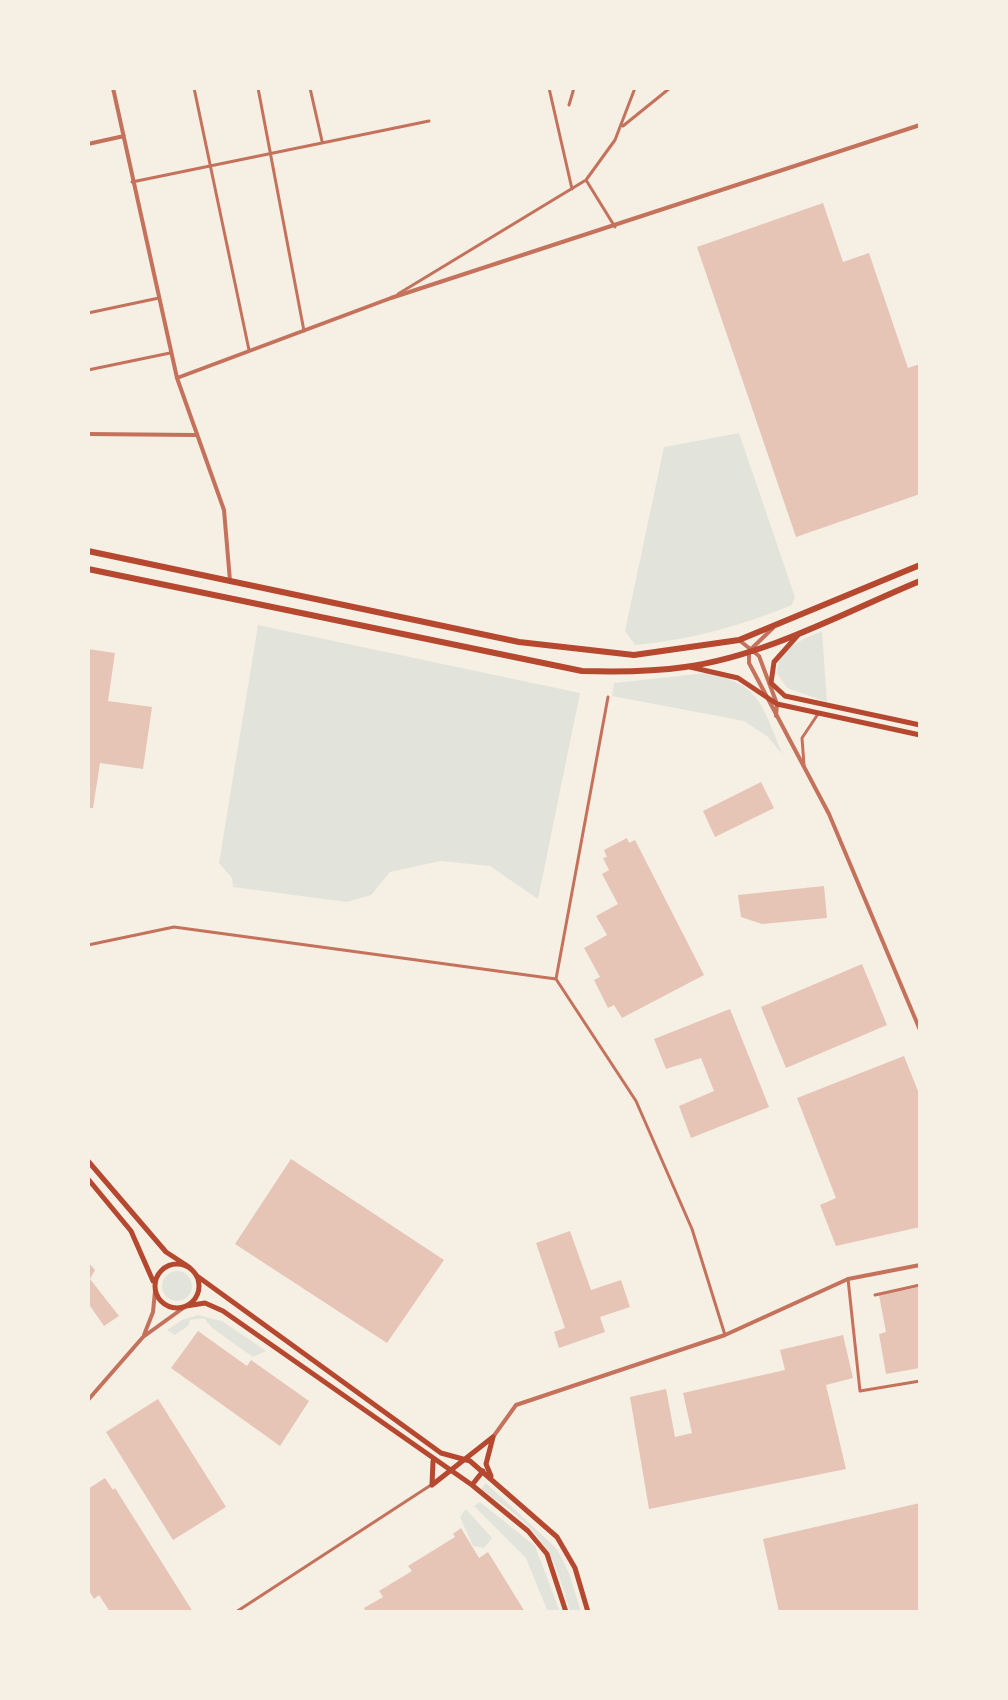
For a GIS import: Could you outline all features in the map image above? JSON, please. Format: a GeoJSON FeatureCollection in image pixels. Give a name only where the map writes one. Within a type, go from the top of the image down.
{"type":"FeatureCollection","features":[{"type":"Feature","properties":{"kind":"highway"},"geometry":{"type":"LineString","coordinates":[[88,551],[519,642],[634,655],[739,640],[920,565]]}},
{"type":"Feature","properties":{"kind":"highway"},"geometry":{"type":"LineString","coordinates":[[88,569],[582,671],[630,673],[688,667],[749,651],[920,581]]}},
{"type":"Feature","properties":{"kind":"main road"},"geometry":{"type":"LineString","coordinates":[[803,630],[774,662],[771,683],[785,696],[920,725]]}},
{"type":"Feature","properties":{"kind":"main road"},"geometry":{"type":"LineString","coordinates":[[688,667],[738,678],[777,704],[920,735]]}},
{"type":"Feature","properties":{"kind":"main road"},"geometry":{"type":"LineString","coordinates":[[88,1161],[166,1252],[441,1453],[463,1458],[483,1471],[557,1537],[575,1568],[588,1612]]}},
{"type":"Feature","properties":{"kind":"main road"},"geometry":{"type":"LineString","coordinates":[[88,1179],[131,1231],[155,1289],[166,1305],[205,1303],[223,1311],[432,1460],[472,1485],[542,1547],[553,1567],[566,1612]]}},
{"type":"Feature","properties":{"kind":"main road"},"geometry":{"type":"LineString","coordinates":[[155,1289],[159,1273],[167,1266],[189,1267]]}},
{"type":"Feature","properties":{"kind":"main road"},"geometry":{"type":"LineString","coordinates":[[186,1306],[198,1292],[197,1276]]}},
{"type":"Feature","properties":{"kind":"main road"},"geometry":{"type":"LineString","coordinates":[[432,1485],[493,1437]]}},
{"type":"Feature","properties":{"kind":"main road"},"geometry":{"type":"LineString","coordinates":[[492,1481],[486,1464],[493,1437]]}},
{"type":"Feature","properties":{"kind":"main road"},"geometry":{"type":"LineString","coordinates":[[432,1460],[432,1485]]}},
{"type":"Feature","properties":{"kind":"main road"},"geometry":{"type":"LineString","coordinates":[[472,1485],[483,1471]]}},
{"type":"Feature","properties":{"kind":"street"},"geometry":{"type":"LineString","coordinates":[[113,88],[177,378],[224,510],[230,581]]}},
{"type":"Feature","properties":{"kind":"street"},"geometry":{"type":"LineString","coordinates":[[194,88],[249,350]]}},
{"type":"Feature","properties":{"kind":"street"},"geometry":{"type":"LineString","coordinates":[[310,88],[322,141]]}},
{"type":"Feature","properties":{"kind":"street"},"geometry":{"type":"LineString","coordinates":[[549,88],[572,189]]}},
{"type":"Feature","properties":{"kind":"street"},"geometry":{"type":"LineString","coordinates":[[569,105],[574,88]]}},
{"type":"Feature","properties":{"kind":"street"},"geometry":{"type":"LineString","coordinates":[[391,298],[586,180],[622,126],[635,88]]}},
{"type":"Feature","properties":{"kind":"street"},"geometry":{"type":"LineString","coordinates":[[622,126],[670,88]]}},
{"type":"Feature","properties":{"kind":"street"},"geometry":{"type":"LineString","coordinates":[[259,90],[268,152],[304,331]]}},
{"type":"Feature","properties":{"kind":"street"},"geometry":{"type":"LineString","coordinates":[[132,182],[429,121]]}},
{"type":"Feature","properties":{"kind":"street"},"geometry":{"type":"LineString","coordinates":[[177,378],[391,298],[920,125]]}},
{"type":"Feature","properties":{"kind":"street"},"geometry":{"type":"LineString","coordinates":[[88,144],[124,136]]}},
{"type":"Feature","properties":{"kind":"street"},"geometry":{"type":"LineString","coordinates":[[586,180],[615,227]]}},
{"type":"Feature","properties":{"kind":"street"},"geometry":{"type":"LineString","coordinates":[[88,313],[159,298]]}},
{"type":"Feature","properties":{"kind":"street"},"geometry":{"type":"LineString","coordinates":[[88,370],[172,352]]}},
{"type":"Feature","properties":{"kind":"street"},"geometry":{"type":"LineString","coordinates":[[88,434],[195,435]]}},
{"type":"Feature","properties":{"kind":"street"},"geometry":{"type":"LineString","coordinates":[[773,628],[749,651],[749,663],[841,841],[920,1030]]}},
{"type":"Feature","properties":{"kind":"street"},"geometry":{"type":"LineString","coordinates":[[739,640],[759,656],[777,704],[775,718]]}},
{"type":"Feature","properties":{"kind":"street"},"geometry":{"type":"LineString","coordinates":[[777,704],[785,696]]}},
{"type":"Feature","properties":{"kind":"street"},"geometry":{"type":"LineString","coordinates":[[608,697],[556,979],[636,1101],[692,1229],[725,1335]]}},
{"type":"Feature","properties":{"kind":"street"},"geometry":{"type":"LineString","coordinates":[[804,765],[802,738],[819,713]]}},
{"type":"Feature","properties":{"kind":"street"},"geometry":{"type":"LineString","coordinates":[[88,945],[174,927],[556,979]]}},
{"type":"Feature","properties":{"kind":"street"},"geometry":{"type":"LineString","coordinates":[[493,1437],[516,1405],[725,1335],[848,1279],[920,1265]]}},
{"type":"Feature","properties":{"kind":"street"},"geometry":{"type":"LineString","coordinates":[[848,1279],[860,1391],[920,1381]]}},
{"type":"Feature","properties":{"kind":"street"},"geometry":{"type":"LineString","coordinates":[[875,1295],[920,1285]]}},
{"type":"Feature","properties":{"kind":"street"},"geometry":{"type":"LineString","coordinates":[[143,1337],[153,1312],[155,1289]]}},
{"type":"Feature","properties":{"kind":"street"},"geometry":{"type":"LineString","coordinates":[[88,1400],[143,1337],[186,1306]]}},
{"type":"Feature","properties":{"kind":"street"},"geometry":{"type":"LineString","coordinates":[[236,1612],[432,1485]]}},
{"type":"Feature","properties":{"kind":"shaded area"},"geometry":{"type":"Polygon","coordinates":[[[739,433],[795,597],[792,605],[715,631],[635,645],[625,631],[664,447],[739,433]]]}},
{"type":"Feature","properties":{"kind":"shaded area"},"geometry":{"type":"Polygon","coordinates":[[[258,625],[580,693],[538,899],[490,866],[441,861],[390,872],[371,895],[347,902],[233,887],[232,878],[219,863],[258,625]]]}},
{"type":"Feature","properties":{"kind":"shaded area"},"geometry":{"type":"Polygon","coordinates":[[[822,631],[827,702],[787,688],[777,673],[778,664],[786,651],[799,641],[822,631]]]}},
{"type":"Feature","properties":{"kind":"shaded area"},"geometry":{"type":"Polygon","coordinates":[[[707,673],[740,684],[758,700],[783,755],[768,737],[744,721],[612,696],[614,683],[707,673]]]}},
{"type":"Feature","properties":{"kind":"shaded area"},"geometry":{"type":"Polygon","coordinates":[[[177,1271],[188,1275],[192,1286],[188,1297],[177,1301],[166,1297],[162,1286],[166,1275],[177,1271]]]}},
{"type":"Feature","properties":{"kind":"shaded area"},"geometry":{"type":"Polygon","coordinates":[[[198,1315],[222,1321],[266,1351],[253,1357],[212,1328],[204,1318],[190,1320],[188,1326],[175,1335],[167,1330],[182,1320],[198,1315]]]}},
{"type":"Feature","properties":{"kind":"shaded area"},"geometry":{"type":"Polygon","coordinates":[[[486,1483],[557,1549],[569,1573],[581,1612],[570,1612],[557,1570],[540,1540],[516,1515],[481,1489],[486,1483]]]}},
{"type":"Feature","properties":{"kind":"shaded area"},"geometry":{"type":"Polygon","coordinates":[[[480,1502],[535,1546],[560,1612],[548,1612],[526,1558],[474,1506],[480,1502]]]}},
{"type":"Feature","properties":{"kind":"shaded area"},"geometry":{"type":"Polygon","coordinates":[[[466,1509],[492,1538],[484,1548],[473,1546],[460,1517],[466,1509]]]}},
{"type":"Feature","properties":{"kind":"building"},"geometry":{"type":"Polygon","coordinates":[[[823,203],[843,262],[869,253],[908,368],[920,364],[920,494],[796,537],[697,247],[823,203]]]}},
{"type":"Feature","properties":{"kind":"building"},"geometry":{"type":"Polygon","coordinates":[[[88,649],[115,653],[108,701],[152,707],[143,769],[100,763],[93,808],[88,808],[88,649]]]}},
{"type":"Feature","properties":{"kind":"building"},"geometry":{"type":"Polygon","coordinates":[[[761,782],[774,808],[715,837],[703,811],[761,782]]]}},
{"type":"Feature","properties":{"kind":"building"},"geometry":{"type":"Polygon","coordinates":[[[627,838],[629,843],[635,840],[704,975],[622,1018],[614,1005],[608,1008],[594,980],[600,977],[584,948],[607,935],[596,916],[618,904],[602,874],[609,870],[603,858],[607,857],[604,850],[627,838]]]}},
{"type":"Feature","properties":{"kind":"building"},"geometry":{"type":"Polygon","coordinates":[[[824,886],[827,918],[762,924],[741,917],[738,895],[824,886]]]}},
{"type":"Feature","properties":{"kind":"building"},"geometry":{"type":"Polygon","coordinates":[[[862,964],[887,1025],[786,1068],[761,1007],[862,964]]]}},
{"type":"Feature","properties":{"kind":"building"},"geometry":{"type":"Polygon","coordinates":[[[730,1009],[769,1107],[691,1138],[679,1106],[714,1091],[701,1058],[666,1069],[654,1039],[730,1009]]]}},
{"type":"Feature","properties":{"kind":"building"},"geometry":{"type":"Polygon","coordinates":[[[904,1056],[920,1096],[920,1227],[836,1246],[820,1205],[836,1198],[797,1098],[904,1056]]]}},
{"type":"Feature","properties":{"kind":"building"},"geometry":{"type":"Polygon","coordinates":[[[291,1159],[444,1260],[387,1343],[235,1244],[291,1159]]]}},
{"type":"Feature","properties":{"kind":"building"},"geometry":{"type":"Polygon","coordinates":[[[570,1231],[591,1290],[621,1280],[630,1307],[600,1317],[605,1332],[559,1348],[554,1332],[565,1328],[536,1243],[570,1231]]]}},
{"type":"Feature","properties":{"kind":"building"},"geometry":{"type":"Polygon","coordinates":[[[88,1262],[95,1270],[90,1279],[119,1316],[104,1326],[88,1303],[88,1262]]]}},
{"type":"Feature","properties":{"kind":"building"},"geometry":{"type":"Polygon","coordinates":[[[920,1287],[920,1368],[886,1374],[879,1334],[886,1332],[879,1295],[920,1287]]]}},
{"type":"Feature","properties":{"kind":"building"},"geometry":{"type":"Polygon","coordinates":[[[198,1331],[247,1366],[251,1360],[309,1401],[280,1446],[171,1368],[198,1331]]]}},
{"type":"Feature","properties":{"kind":"building"},"geometry":{"type":"Polygon","coordinates":[[[843,1335],[853,1378],[826,1385],[846,1469],[649,1509],[630,1397],[666,1389],[675,1437],[692,1433],[683,1393],[785,1370],[780,1350],[843,1335]]]}},
{"type":"Feature","properties":{"kind":"building"},"geometry":{"type":"Polygon","coordinates":[[[158,1399],[226,1507],[173,1540],[106,1432],[158,1399]]]}},
{"type":"Feature","properties":{"kind":"building"},"geometry":{"type":"Polygon","coordinates":[[[105,1478],[113,1490],[115,1488],[193,1612],[110,1612],[99,1595],[94,1599],[88,1589],[88,1489],[105,1478]]]}},
{"type":"Feature","properties":{"kind":"building"},"geometry":{"type":"Polygon","coordinates":[[[920,1503],[920,1612],[779,1612],[763,1539],[920,1503]]]}},
{"type":"Feature","properties":{"kind":"building"},"geometry":{"type":"Polygon","coordinates":[[[461,1528],[479,1558],[488,1552],[525,1612],[366,1612],[364,1608],[383,1597],[379,1591],[412,1571],[408,1566],[455,1537],[453,1534],[461,1528]]]}}]}
